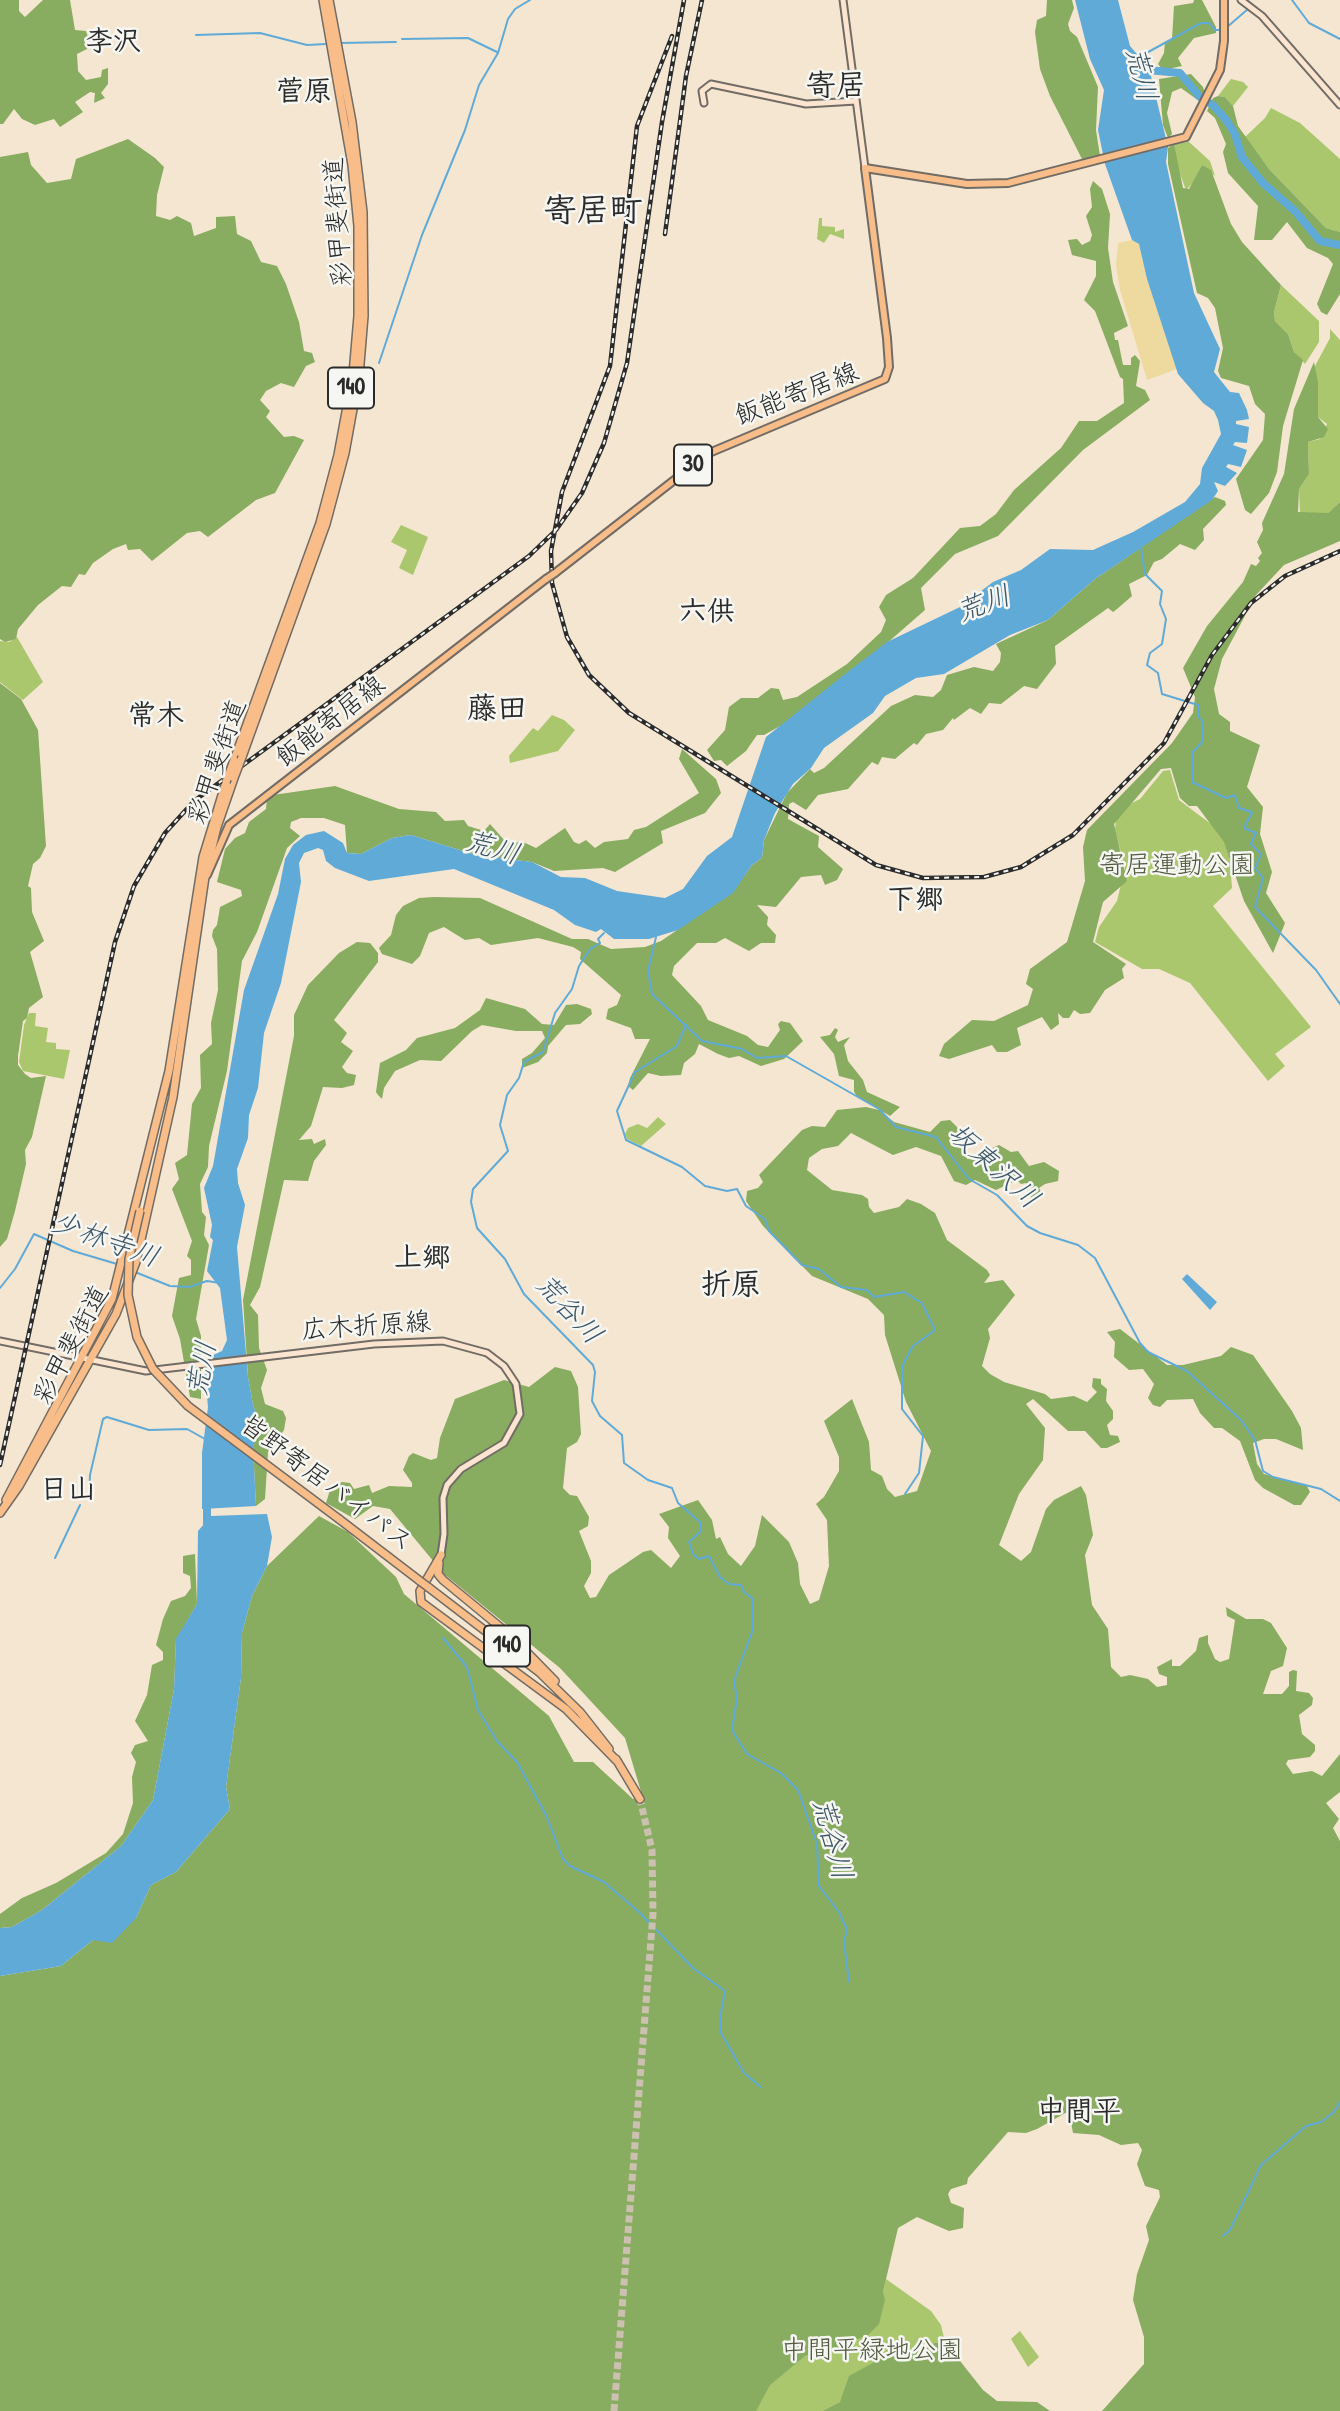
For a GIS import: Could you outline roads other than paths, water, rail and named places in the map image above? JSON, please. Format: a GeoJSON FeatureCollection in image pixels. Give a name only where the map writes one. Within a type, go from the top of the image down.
{"type":"FeatureCollection","features":[{"type":"Feature","properties":{"kind":"highway","name":"彩甲斐街道"},"geometry":{"type":"LineString","coordinates":[[202,877],[238,758],[320,523],[338,455],[353,374],[358,316],[358,226],[352,165],[323,0]]}},
{"type":"Feature","properties":{"kind":"highway","name":"彩甲斐街道"},"geometry":{"type":"LineString","coordinates":[[0,1513],[19,1486],[111,1304],[172,1071],[202,877],[226,782],[238,758],[326,524],[345,453],[359,376],[365,316],[363,212],[352,122],[329,0]]}},
{"type":"Feature","properties":{"kind":"highway","name":"彩甲斐街道"},"geometry":{"type":"LineString","coordinates":[[86,1358],[116,1314],[133,1270],[173,1097],[172,1071]]}},
{"type":"Feature","properties":{"kind":"highway","name":"皆野寄居バイパス"},"geometry":{"type":"LineString","coordinates":[[172,1071],[129,1259],[128,1295],[137,1337],[153,1369],[188,1406],[549,1681],[580,1712],[617,1761],[640,1799]]}},
{"type":"Feature","properties":{"kind":"highway"},"geometry":{"type":"LineString","coordinates":[[121,1272],[126,1274],[133,1270]]}},
{"type":"Feature","properties":{"kind":"highway"},"geometry":{"type":"LineString","coordinates":[[441,1555],[420,1591],[421,1602],[554,1699],[617,1761]]}},
{"type":"Feature","properties":{"kind":"highway"},"geometry":{"type":"LineString","coordinates":[[441,1555],[437,1570],[439,1577],[511,1636],[558,1683],[595,1722],[617,1761]]}},
{"type":"Feature","properties":{"kind":"main road"},"geometry":{"type":"LineString","coordinates":[[843,0],[864,168],[989,185],[1024,181],[1188,135],[1211,92],[1222,56],[1223,0]]}},
{"type":"Feature","properties":{"kind":"main road"},"geometry":{"type":"LineString","coordinates":[[1241,0],[1262,16],[1340,105]]}},
{"type":"Feature","properties":{"kind":"main road"},"geometry":{"type":"LineString","coordinates":[[704,103],[702,92],[711,84],[806,104],[856,101]]}},
{"type":"Feature","properties":{"kind":"main road","name":"飯能寄居線"},"geometry":{"type":"LineString","coordinates":[[202,877],[229,825],[718,448],[853,395],[885,379],[889,367],[887,338],[864,168]]}},
{"type":"Feature","properties":{"kind":"main road","name":"広木折原線"},"geometry":{"type":"LineString","coordinates":[[0,1340],[139,1370],[184,1367],[340,1346],[443,1341],[487,1353],[510,1373],[519,1397],[518,1421],[504,1443],[461,1469],[447,1485],[443,1498],[444,1534],[441,1555]]}},
{"type":"Feature","properties":{"kind":"water"},"geometry":{"type":"Polygon","coordinates":[[[1075,0],[1118,0],[1130,46],[1149,68],[1168,147],[1166,162],[1194,293],[1220,349],[1214,372],[1230,392],[1239,393],[1247,410],[1249,419],[1236,421],[1236,424],[1249,427],[1247,443],[1235,442],[1233,445],[1247,450],[1241,467],[1228,464],[1226,467],[1237,473],[1225,486],[1214,482],[1218,491],[1212,500],[1095,579],[1048,620],[1010,635],[944,674],[916,678],[885,696],[873,713],[824,748],[811,768],[793,784],[775,813],[764,840],[762,858],[752,865],[733,893],[678,930],[649,939],[614,939],[601,929],[596,932],[575,925],[554,910],[454,869],[369,881],[335,868],[326,861],[323,850],[318,848],[304,853],[299,863],[301,882],[281,983],[264,1033],[258,1088],[249,1115],[248,1138],[237,1169],[245,1205],[237,1247],[248,1377],[261,1428],[253,1446],[256,1506],[202,1509],[202,1453],[208,1407],[205,1375],[211,1356],[222,1351],[227,1340],[220,1288],[207,1271],[213,1240],[210,1237],[212,1225],[204,1188],[213,1166],[244,990],[278,894],[285,859],[293,845],[306,835],[324,831],[343,843],[347,853],[361,854],[392,838],[411,835],[476,855],[532,862],[561,877],[585,878],[617,891],[665,898],[683,889],[707,856],[732,837],[766,737],[849,671],[887,642],[960,607],[993,582],[1021,570],[1050,549],[1093,550],[1133,532],[1185,502],[1200,484],[1202,468],[1221,434],[1218,420],[1214,411],[1203,403],[1178,374],[1147,279],[1139,244],[1132,240],[1105,164],[1098,130],[1104,90],[1090,59],[1075,0]]]}},
{"type":"Feature","properties":{"kind":"water"},"geometry":{"type":"Polygon","coordinates":[[[1187,1274],[1217,1302],[1210,1310],[1182,1279],[1187,1274]]]}},
{"type":"Feature","properties":{"kind":"water"},"geometry":{"type":"Polygon","coordinates":[[[267,1514],[272,1537],[267,1566],[252,1596],[242,1633],[241,1678],[226,1787],[230,1809],[176,1872],[151,1885],[136,1918],[112,1943],[93,1940],[61,1966],[0,1976],[0,1928],[12,1927],[42,1910],[121,1846],[153,1800],[174,1689],[176,1639],[197,1604],[198,1531],[211,1516],[267,1514]]]}},
{"type":"Feature","properties":{"kind":"waterway"},"geometry":{"type":"LineString","coordinates":[[379,363],[422,235],[465,130],[479,85],[498,53],[508,19],[515,9],[530,0]]}},
{"type":"Feature","properties":{"kind":"waterway"},"geometry":{"type":"LineString","coordinates":[[1292,0],[1309,23],[1340,39]]}},
{"type":"Feature","properties":{"kind":"waterway"},"geometry":{"type":"LineString","coordinates":[[1226,28],[1248,9]]}},
{"type":"Feature","properties":{"kind":"waterway"},"geometry":{"type":"LineString","coordinates":[[1141,56],[1201,23],[1209,23],[1215,30],[1221,30]]}},
{"type":"Feature","properties":{"kind":"waterway"},"geometry":{"type":"LineString","coordinates":[[196,35],[260,33],[307,45],[326,44]]}},
{"type":"Feature","properties":{"kind":"waterway"},"geometry":{"type":"LineString","coordinates":[[402,39],[468,38],[497,52]]}},
{"type":"Feature","properties":{"kind":"waterway"},"geometry":{"type":"LineString","coordinates":[[339,43],[396,42]]}},
{"type":"Feature","properties":{"kind":"waterway"},"geometry":{"type":"LineString","coordinates":[[1140,74],[1148,70],[1180,73],[1199,96],[1214,106],[1227,121],[1235,134],[1242,157],[1263,183],[1295,211],[1320,241],[1340,245]]}},
{"type":"Feature","properties":{"kind":"waterway"},"geometry":{"type":"LineString","coordinates":[[1141,548],[1145,574],[1162,591],[1160,604],[1166,619],[1162,644],[1150,653],[1147,665],[1158,673],[1162,694],[1198,705],[1198,716],[1202,721],[1202,742],[1192,753],[1192,782],[1226,798],[1235,795],[1239,808],[1252,812],[1244,828],[1256,833],[1251,844],[1261,854],[1255,868],[1263,878],[1255,907],[1316,970],[1340,1004]]}},
{"type":"Feature","properties":{"kind":"waterway","name":"荒谷川"},"geometry":{"type":"LineString","coordinates":[[604,933],[598,939],[600,943],[590,949],[579,966],[572,989],[555,1013],[543,1052],[524,1062],[519,1078],[507,1095],[500,1125],[508,1151],[473,1189],[471,1202],[477,1228],[505,1259],[524,1294],[593,1365],[595,1372],[592,1401],[600,1416],[622,1435],[624,1463],[648,1480],[672,1488],[678,1503],[701,1523],[700,1532],[689,1542],[693,1554],[699,1559],[709,1556],[720,1577],[729,1584],[741,1585],[744,1592],[753,1599],[752,1632],[734,1681],[737,1698],[732,1730],[747,1754],[781,1773],[798,1790],[817,1844],[819,1886],[839,1912],[847,1930],[844,1941],[849,1982]]}},
{"type":"Feature","properties":{"kind":"waterway","name":"坂東沢川"},"geometry":{"type":"LineString","coordinates":[[656,937],[648,971],[652,994],[702,1041],[742,1049],[757,1058],[786,1056],[879,1109],[896,1127],[936,1137],[969,1179],[997,1195],[1027,1226],[1078,1245],[1095,1258],[1140,1343],[1148,1352],[1187,1371],[1241,1420],[1255,1440],[1263,1471],[1273,1477],[1321,1489],[1340,1501]]}},
{"type":"Feature","properties":{"kind":"waterway"},"geometry":{"type":"LineString","coordinates":[[686,1025],[677,1046],[635,1072],[617,1111],[626,1140],[682,1167],[705,1186],[727,1191],[737,1189],[746,1206],[765,1219],[769,1231],[802,1265],[819,1269],[841,1287],[867,1290],[874,1297],[904,1292],[922,1303],[935,1330],[913,1346],[902,1366],[902,1409],[923,1436],[919,1473],[905,1494]]}},
{"type":"Feature","properties":{"kind":"waterway","name":"少林寺川"},"geometry":{"type":"LineString","coordinates":[[0,1288],[15,1269],[34,1234],[73,1251],[117,1264]]}},
{"type":"Feature","properties":{"kind":"waterway","name":"少林寺川"},"geometry":{"type":"LineString","coordinates":[[135,1272],[170,1286],[189,1287],[207,1281],[220,1283]]}},
{"type":"Feature","properties":{"kind":"waterway"},"geometry":{"type":"LineString","coordinates":[[89,1498],[90,1475],[103,1419],[107,1417],[149,1430],[187,1429],[205,1439]]}},
{"type":"Feature","properties":{"kind":"waterway","name":"荒川"},"geometry":{"type":"LineString","coordinates":[[207,1500],[207,1532]]}},
{"type":"Feature","properties":{"kind":"waterway"},"geometry":{"type":"LineString","coordinates":[[55,1558],[80,1505]]}},
{"type":"Feature","properties":{"kind":"waterway"},"geometry":{"type":"LineString","coordinates":[[443,1638],[467,1667],[478,1710],[497,1741],[517,1762],[546,1815],[563,1859],[570,1866],[604,1882],[639,1912],[693,1968],[725,1991],[720,2017],[721,2033],[744,2073],[761,2087]]}},
{"type":"Feature","properties":{"kind":"waterway"},"geometry":{"type":"LineString","coordinates":[[1223,2236],[1230,2230],[1261,2165],[1306,2126],[1321,2122],[1334,2112],[1340,2102]]}},
{"type":"Feature","properties":{"kind":"tunnel"},"geometry":{"type":"LineString","coordinates":[[614,2411],[653,1914],[652,1850],[640,1799]]}},
{"type":"Feature","properties":{"kind":"railway"},"geometry":{"type":"LineString","coordinates":[[0,1465],[115,942],[134,886],[165,833],[194,801],[529,556],[556,530],[582,493],[604,443],[627,363],[662,122],[684,0]]}},
{"type":"Feature","properties":{"kind":"railway"},"geometry":{"type":"LineString","coordinates":[[665,234],[686,76],[702,0]]}},
{"type":"Feature","properties":{"kind":"railway"},"geometry":{"type":"LineString","coordinates":[[672,36],[637,126],[610,366],[562,492],[551,551],[552,583],[567,637],[589,675],[629,713],[876,865],[923,878],[984,877],[1021,867],[1073,835],[1164,743],[1212,655],[1251,603],[1285,576],[1340,551]]}},
{"type":"Feature","properties":{"kind":"district","name":"李沢"},"geometry":{"type":"Point","coordinates":[113,43]}},
{"type":"Feature","properties":{"kind":"district","name":"寄居"},"geometry":{"type":"Point","coordinates":[836,87]}},
{"type":"Feature","properties":{"kind":"district","name":"菅原"},"geometry":{"type":"Point","coordinates":[304,93]}},
{"type":"Feature","properties":{"kind":"district","name":"寄居町"},"geometry":{"type":"Point","coordinates":[593,212]}},
{"type":"Feature","properties":{"kind":"district","name":"六供"},"geometry":{"type":"Point","coordinates":[707,613]}},
{"type":"Feature","properties":{"kind":"district","name":"藤田"},"geometry":{"type":"Point","coordinates":[497,710]}},
{"type":"Feature","properties":{"kind":"district","name":"常木"},"geometry":{"type":"Point","coordinates":[156,717]}},
{"type":"Feature","properties":{"kind":"district","name":"下郷"},"geometry":{"type":"Point","coordinates":[915,901]}},
{"type":"Feature","properties":{"kind":"district","name":"上郷"},"geometry":{"type":"Point","coordinates":[422,1259]}},
{"type":"Feature","properties":{"kind":"district","name":"折原"},"geometry":{"type":"Point","coordinates":[731,1286]}},
{"type":"Feature","properties":{"kind":"district","name":"日山"},"geometry":{"type":"Point","coordinates":[68,1491]}},
{"type":"Feature","properties":{"kind":"district","name":"中間平"},"geometry":{"type":"Point","coordinates":[1079,2113]}},
{"type":"Feature","properties":{"kind":"park label","name":"寄居運動公園"},"geometry":{"type":"Point","coordinates":[1177,866]}},
{"type":"Feature","properties":{"kind":"park label","name":"中間平緑地公園"},"geometry":{"type":"Point","coordinates":[872,2351]}}]}
